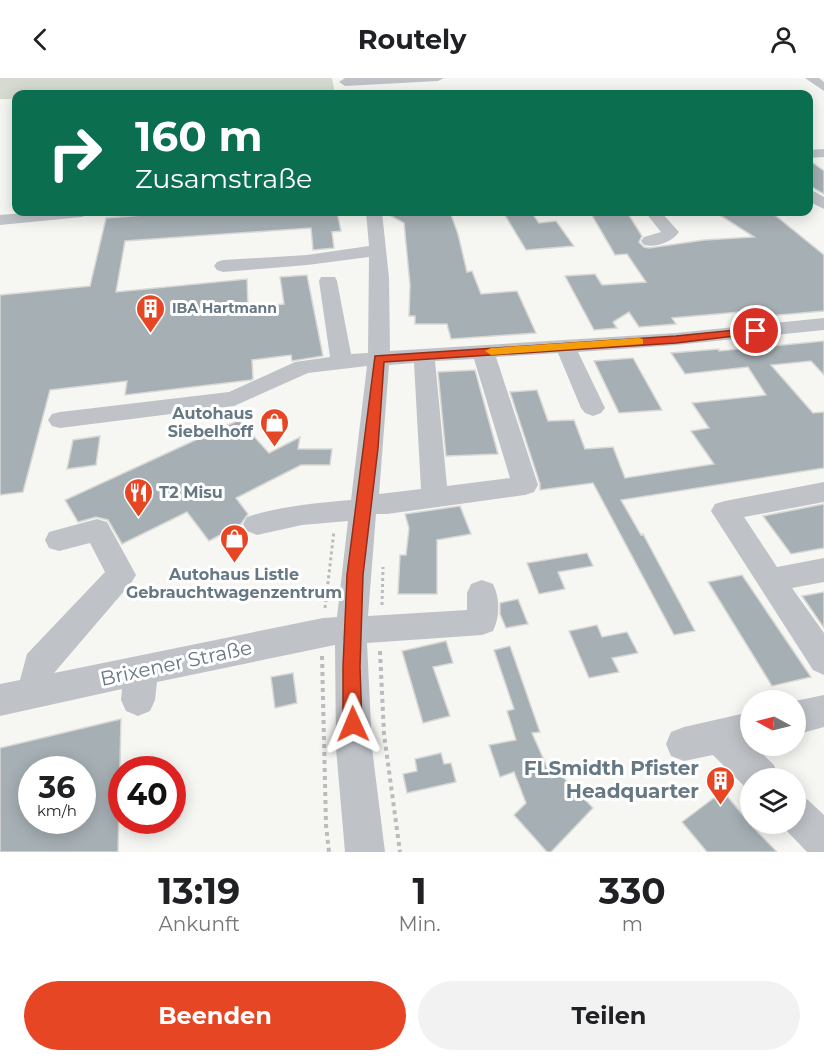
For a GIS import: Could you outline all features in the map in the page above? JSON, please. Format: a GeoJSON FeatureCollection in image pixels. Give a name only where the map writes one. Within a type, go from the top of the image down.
{"type":"FeatureCollection","features":[{"type":"Feature","properties":{"kind":"street"},"geometry":{"type":"LineString","coordinates":[[345,85],[438,78]]}},
{"type":"Feature","properties":{"kind":"street"},"geometry":{"type":"LineString","coordinates":[[811,78],[824,87]]}},
{"type":"Feature","properties":{"kind":"street"},"geometry":{"type":"LineString","coordinates":[[0,220],[41,216]]}},
{"type":"Feature","properties":{"kind":"street"},"geometry":{"type":"LineString","coordinates":[[365,852],[353,724],[338,631],[355,575],[355,508],[379,359],[378,250],[374,216]]}},
{"type":"Feature","properties":{"kind":"street"},"geometry":{"type":"LineString","coordinates":[[650,241],[667,236],[670,232],[656,216]]}},
{"type":"Feature","properties":{"kind":"street"},"geometry":{"type":"LineString","coordinates":[[223,266],[307,260],[378,250]]}},
{"type":"Feature","properties":{"kind":"street"},"geometry":{"type":"LineString","coordinates":[[328,280],[342,362]]}},
{"type":"Feature","properties":{"kind":"street"},"geometry":{"type":"LineString","coordinates":[[60,420],[234,399],[303,367],[342,362],[676,339],[824,324]]}},
{"type":"Feature","properties":{"kind":"street"},"geometry":{"type":"LineString","coordinates":[[565,346],[593,408]]}},
{"type":"Feature","properties":{"kind":"street"},"geometry":{"type":"LineString","coordinates":[[257,524],[302,514],[525,485],[483,352]]}},
{"type":"Feature","properties":{"kind":"street"},"geometry":{"type":"LineString","coordinates":[[424,356],[435,497]]}},
{"type":"Feature","properties":{"kind":"street"},"geometry":{"type":"LineString","coordinates":[[824,492],[725,511],[824,660]]}},
{"type":"Feature","properties":{"kind":"street"},"geometry":{"type":"LineString","coordinates":[[36,679],[122,575],[97,530],[59,540]]}},
{"type":"Feature","properties":{"kind":"street"},"geometry":{"type":"LineString","coordinates":[[770,580],[824,570]]}},
{"type":"Feature","properties":{"kind":"street","name":"Brixener Straße"},"geometry":{"type":"LineString","coordinates":[[0,700],[36,679],[139,686],[338,631],[482,622],[482,593]]}},
{"type":"Feature","properties":{"kind":"street"},"geometry":{"type":"LineString","coordinates":[[36,679],[46,631]]}},
{"type":"Feature","properties":{"kind":"street"},"geometry":{"type":"LineString","coordinates":[[806,715],[824,711]]}},
{"type":"Feature","properties":{"kind":"street"},"geometry":{"type":"LineString","coordinates":[[684,744],[734,732],[755,768]]}},
{"type":"Feature","properties":{"kind":"street"},"geometry":{"type":"LineString","coordinates":[[806,824],[824,842]]}},
{"type":"Feature","properties":{"kind":"path"},"geometry":{"type":"LineString","coordinates":[[330,852],[326,825],[322,698],[338,631],[331,551],[355,508]]}},
{"type":"Feature","properties":{"kind":"shaded area"},"geometry":{"type":"Polygon","coordinates":[[[0,78],[332,78],[334,90],[12,90],[12,99],[0,99],[0,78]]]}},
{"type":"Feature","properties":{"kind":"building"},"geometry":{"type":"Polygon","coordinates":[[[813,163],[824,171],[824,194],[813,188],[813,163]]]}},
{"type":"Feature","properties":{"kind":"building"},"geometry":{"type":"Polygon","coordinates":[[[338,216],[341,231],[332,232],[334,248],[313,250],[311,228],[125,241],[116,292],[247,279],[248,308],[284,304],[280,277],[307,275],[323,356],[292,361],[291,355],[252,360],[253,379],[251,380],[125,395],[127,381],[50,390],[23,492],[0,495],[0,295],[90,286],[106,218],[338,216]]]}},
{"type":"Feature","properties":{"kind":"building"},"geometry":{"type":"Polygon","coordinates":[[[391,216],[451,216],[467,272],[472,271],[481,294],[517,291],[536,333],[451,339],[447,324],[415,324],[415,316],[409,316],[410,285],[404,223],[391,216]]]}},
{"type":"Feature","properties":{"kind":"building"},"geometry":{"type":"Polygon","coordinates":[[[505,216],[534,216],[539,223],[556,221],[574,246],[526,250],[505,216]]]}},
{"type":"Feature","properties":{"kind":"building"},"geometry":{"type":"Polygon","coordinates":[[[592,216],[630,216],[642,236],[639,242],[649,248],[704,240],[754,237],[721,216],[776,216],[824,255],[824,311],[756,317],[751,311],[672,318],[676,324],[639,327],[629,312],[613,322],[617,328],[594,330],[565,276],[595,274],[602,285],[646,282],[627,254],[615,255],[592,216]]]}},
{"type":"Feature","properties":{"kind":"building"},"geometry":{"type":"Polygon","coordinates":[[[824,341],[824,375],[811,361],[771,365],[813,413],[824,412],[824,468],[621,500],[641,535],[643,534],[695,631],[674,635],[593,483],[540,490],[510,392],[537,390],[548,421],[574,420],[585,449],[613,447],[625,478],[714,464],[691,431],[709,428],[692,403],[766,395],[748,367],[685,374],[671,353],[824,341]]]}},
{"type":"Feature","properties":{"kind":"building"},"geometry":{"type":"Polygon","coordinates":[[[633,358],[662,410],[619,413],[594,361],[633,358]]]}},
{"type":"Feature","properties":{"kind":"building"},"geometry":{"type":"Polygon","coordinates":[[[475,370],[498,454],[446,456],[438,372],[475,370]]]}},
{"type":"Feature","properties":{"kind":"building"},"geometry":{"type":"Polygon","coordinates":[[[239,420],[269,453],[300,437],[298,449],[332,449],[330,465],[301,465],[236,498],[248,514],[241,524],[209,541],[187,512],[122,544],[108,520],[96,517],[78,522],[65,500],[239,420]]]}},
{"type":"Feature","properties":{"kind":"building"},"geometry":{"type":"Polygon","coordinates":[[[100,436],[96,465],[67,469],[73,440],[100,436]]]}},
{"type":"Feature","properties":{"kind":"building"},"geometry":{"type":"Polygon","coordinates":[[[824,504],[824,548],[791,554],[763,516],[824,504]]]}},
{"type":"Feature","properties":{"kind":"building"},"geometry":{"type":"Polygon","coordinates":[[[460,506],[471,534],[437,540],[437,594],[398,594],[400,555],[406,555],[409,528],[405,514],[460,506]]]}},
{"type":"Feature","properties":{"kind":"building"},"geometry":{"type":"Polygon","coordinates":[[[587,553],[593,566],[558,572],[565,589],[539,594],[527,563],[587,553]]]}},
{"type":"Feature","properties":{"kind":"building"},"geometry":{"type":"Polygon","coordinates":[[[742,575],[811,677],[772,686],[708,582],[742,575]]]}},
{"type":"Feature","properties":{"kind":"building"},"geometry":{"type":"Polygon","coordinates":[[[824,592],[824,628],[802,596],[824,592]]]}},
{"type":"Feature","properties":{"kind":"building"},"geometry":{"type":"Polygon","coordinates":[[[518,599],[528,624],[506,628],[500,614],[500,603],[518,599]]]}},
{"type":"Feature","properties":{"kind":"building"},"geometry":{"type":"Polygon","coordinates":[[[597,625],[602,637],[627,632],[638,653],[612,658],[619,672],[589,678],[569,631],[597,625]]]}},
{"type":"Feature","properties":{"kind":"building"},"geometry":{"type":"Polygon","coordinates":[[[446,641],[453,663],[433,667],[450,716],[423,723],[402,651],[446,641]]]}},
{"type":"Feature","properties":{"kind":"building"},"geometry":{"type":"Polygon","coordinates":[[[510,646],[540,732],[532,733],[552,778],[558,772],[593,808],[551,852],[547,852],[514,815],[526,803],[514,772],[500,777],[489,745],[516,740],[507,711],[514,709],[494,650],[510,646]]]}},
{"type":"Feature","properties":{"kind":"building"},"geometry":{"type":"Polygon","coordinates":[[[293,673],[297,703],[275,708],[271,677],[293,673]]]}},
{"type":"Feature","properties":{"kind":"building"},"geometry":{"type":"Polygon","coordinates":[[[121,719],[120,756],[108,756],[108,834],[118,834],[118,852],[0,852],[0,748],[121,719]]]}},
{"type":"Feature","properties":{"kind":"building"},"geometry":{"type":"Polygon","coordinates":[[[441,753],[444,764],[451,763],[456,782],[407,793],[403,774],[417,771],[415,759],[441,753]]]}},
{"type":"Feature","properties":{"kind":"building","name":"FLSmidth Pfister Headquarter"},"geometry":{"type":"Polygon","coordinates":[[[723,791],[740,812],[740,834],[760,834],[777,852],[707,852],[682,822],[723,791]]]}},
{"type":"Feature","properties":{"kind":"slow traffic"},"geometry":{"type":"LineString","coordinates":[[491,351],[639,342]]}},
{"type":"Feature","properties":{"kind":"place","name":"IBA Hartmann"},"geometry":{"type":"Point","coordinates":[151,334]}},
{"type":"Feature","properties":{"kind":"place","name":"Autohaus Siebelhoff"},"geometry":{"type":"Point","coordinates":[274,448]}},
{"type":"Feature","properties":{"kind":"place","name":"T2 Misu"},"geometry":{"type":"Point","coordinates":[138,518]}},
{"type":"Feature","properties":{"kind":"place","name":"Autohaus Listle Gebrauchtwagenzentrum"},"geometry":{"type":"Point","coordinates":[234,564]}},
{"type":"Feature","properties":{"kind":"place","name":"FLSmidth Pfister Headquarter"},"geometry":{"type":"Point","coordinates":[720,806]}},
{"type":"Feature","properties":{"kind":"route"},"geometry":{"type":"LineString","coordinates":[[353,724],[351,667],[355,575],[371,448],[379,359],[676,339],[756,331]]}}]}
